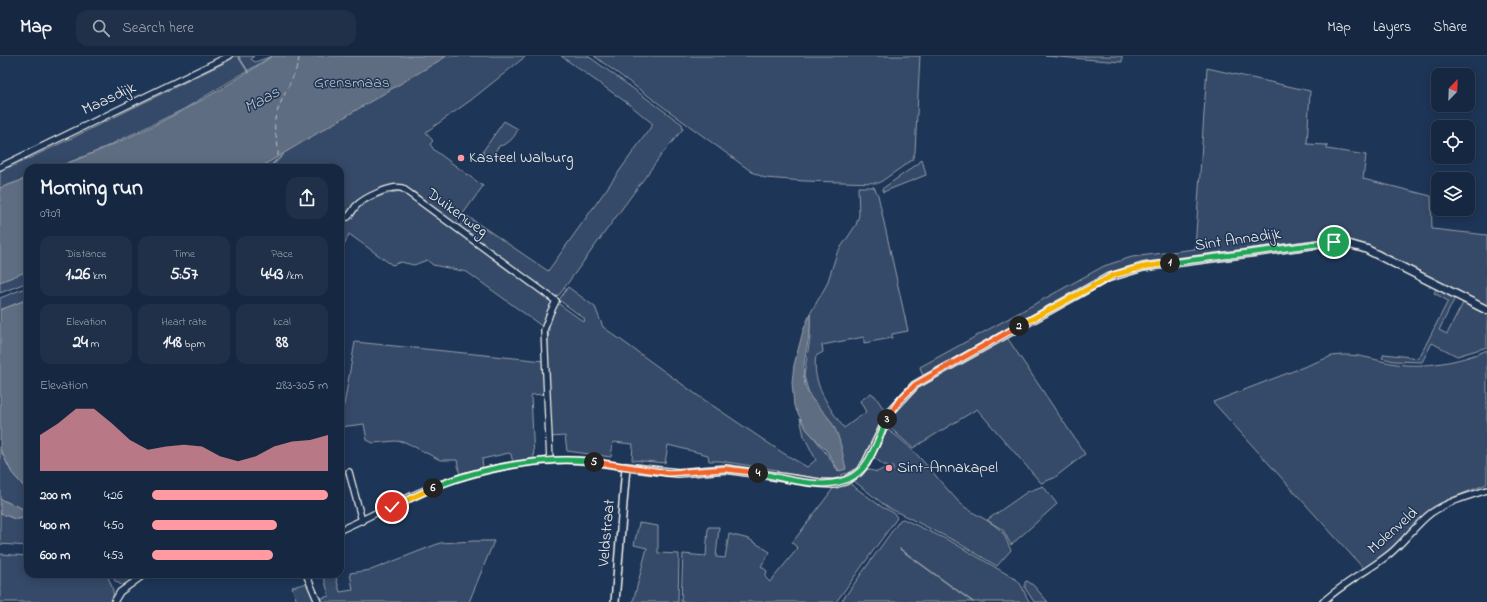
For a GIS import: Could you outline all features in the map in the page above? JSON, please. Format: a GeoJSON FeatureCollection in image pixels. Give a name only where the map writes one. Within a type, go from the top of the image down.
{"type":"FeatureCollection","features":[{"type":"Feature","properties":{"kind":"street","name":"Maasdijk"},"geometry":{"type":"LineString","coordinates":[[0,168],[229,56]]}},
{"type":"Feature","properties":{"kind":"street","name":"Duikenweg"},"geometry":{"type":"LineString","coordinates":[[344,218],[348,217],[357,205],[377,193],[390,188],[402,188],[556,301],[544,330],[550,461]]}},
{"type":"Feature","properties":{"kind":"street","name":"Sint Annadijk"},"geometry":{"type":"LineString","coordinates":[[626,467],[678,473],[726,469],[808,482],[834,484],[850,479],[862,469],[884,426],[899,401],[923,379],[1097,283],[1114,275],[1143,267],[1319,244],[1345,243],[1366,249],[1487,310]]}},
{"type":"Feature","properties":{"kind":"street"},"geometry":{"type":"LineString","coordinates":[[344,528],[445,482],[505,468],[550,461],[586,461],[626,467]]}},
{"type":"Feature","properties":{"kind":"street","name":"Veldstraat"},"geometry":{"type":"LineString","coordinates":[[615,602],[626,467]]}},
{"type":"Feature","properties":{"kind":"street"},"geometry":{"type":"LineString","coordinates":[[350,472],[362,521]]}},
{"type":"Feature","properties":{"kind":"street","name":"Molenveld"},"geometry":{"type":"LineString","coordinates":[[1323,602],[1334,592],[1389,555],[1431,513],[1451,502],[1487,490]]}},
{"type":"Feature","properties":{"kind":"street"},"geometry":{"type":"LineString","coordinates":[[114,602],[120,592],[140,578]]}},
{"type":"Feature","properties":{"kind":"street"},"geometry":{"type":"LineString","coordinates":[[308,578],[318,602]]}},
{"type":"Feature","properties":{"kind":"green space"},"geometry":{"type":"Polygon","coordinates":[[[235,56],[254,56],[251,59],[255,62],[272,56],[184,109],[95,152],[65,164],[24,164],[24,179],[0,188],[0,169],[13,166],[226,62],[235,56]]]}},
{"type":"Feature","properties":{"kind":"green space","name":"Grensmaas"},"geometry":{"type":"Polygon","coordinates":[[[340,56],[526,56],[471,100],[426,132],[433,141],[430,144],[434,150],[483,186],[455,225],[416,193],[403,186],[368,196],[348,216],[344,216],[344,164],[275,164],[284,154],[272,164],[168,164],[340,56]]]}},
{"type":"Feature","properties":{"kind":"green space"},"geometry":{"type":"Polygon","coordinates":[[[561,56],[588,56],[682,124],[683,129],[662,154],[559,295],[555,297],[458,228],[467,216],[548,271],[653,124],[630,105],[561,56]]]}},
{"type":"Feature","properties":{"kind":"green space"},"geometry":{"type":"Polygon","coordinates":[[[594,56],[920,56],[915,152],[912,160],[879,183],[804,181],[765,178],[752,172],[594,56]]]}},
{"type":"Feature","properties":{"kind":"green space"},"geometry":{"type":"Polygon","coordinates":[[[1045,56],[1122,56],[1122,62],[1045,56]]]}},
{"type":"Feature","properties":{"kind":"green space"},"geometry":{"type":"Polygon","coordinates":[[[1207,68],[1310,91],[1307,144],[1327,145],[1327,149],[1366,155],[1363,179],[1431,196],[1432,229],[1487,235],[1487,308],[1430,277],[1365,246],[1355,242],[1333,240],[1124,268],[1113,272],[924,375],[922,374],[920,367],[1104,266],[1132,257],[1195,249],[1207,68]]]}},
{"type":"Feature","properties":{"kind":"green space"},"geometry":{"type":"Polygon","coordinates":[[[504,121],[518,129],[511,140],[506,144],[499,146],[492,156],[487,158],[484,156],[483,151],[504,121]]]}},
{"type":"Feature","properties":{"kind":"green space"},"geometry":{"type":"Polygon","coordinates":[[[922,159],[926,175],[883,192],[882,189],[919,163],[922,159]]]}},
{"type":"Feature","properties":{"kind":"green space"},"geometry":{"type":"Polygon","coordinates":[[[858,187],[874,187],[878,195],[908,331],[892,334],[892,338],[864,343],[864,337],[822,345],[823,352],[816,356],[816,375],[822,394],[844,428],[866,412],[860,401],[871,393],[875,396],[887,414],[872,448],[862,464],[856,470],[849,475],[847,473],[841,475],[841,478],[817,480],[781,475],[777,470],[720,461],[709,461],[708,455],[668,445],[665,463],[632,460],[633,444],[613,442],[611,457],[567,451],[565,436],[550,437],[547,357],[550,315],[559,304],[584,322],[585,319],[559,300],[568,287],[595,307],[603,327],[697,395],[783,453],[807,467],[816,460],[804,436],[800,418],[838,471],[829,419],[810,397],[804,376],[810,338],[810,314],[827,284],[837,253],[856,225],[859,215],[858,187]]]}},
{"type":"Feature","properties":{"kind":"green space"},"geometry":{"type":"Polygon","coordinates":[[[401,191],[552,301],[553,304],[543,327],[467,272],[433,265],[427,260],[414,265],[401,262],[392,265],[349,234],[344,246],[344,216],[362,205],[384,195],[401,191]]]}},
{"type":"Feature","properties":{"kind":"green space"},"geometry":{"type":"Polygon","coordinates":[[[0,235],[24,235],[24,284],[0,293],[0,235]]]}},
{"type":"Feature","properties":{"kind":"green space"},"geometry":{"type":"Polygon","coordinates":[[[24,289],[24,301],[0,310],[0,298],[24,289]]]}},
{"type":"Feature","properties":{"kind":"green space"},"geometry":{"type":"Polygon","coordinates":[[[1436,289],[1455,298],[1439,330],[1447,334],[1463,303],[1487,315],[1487,347],[1457,356],[1432,343],[1422,362],[1394,361],[1382,358],[1384,354],[1419,358],[1448,301],[1434,293],[1436,289]]]}},
{"type":"Feature","properties":{"kind":"green space"},"geometry":{"type":"Polygon","coordinates":[[[1006,336],[1085,454],[1054,478],[1041,483],[977,409],[913,448],[888,426],[894,412],[910,392],[1006,336]]]}},
{"type":"Feature","properties":{"kind":"green space"},"geometry":{"type":"Polygon","coordinates":[[[355,342],[544,361],[545,394],[531,395],[534,459],[513,463],[511,454],[509,453],[482,459],[483,469],[460,476],[457,460],[440,460],[405,442],[395,441],[373,443],[367,440],[364,424],[344,426],[344,405],[355,342]]]}},
{"type":"Feature","properties":{"kind":"green space"},"geometry":{"type":"Polygon","coordinates":[[[1487,350],[1487,484],[1454,497],[1432,509],[1391,548],[1364,569],[1213,402],[1332,356],[1349,355],[1396,364],[1419,365],[1454,361],[1487,350]]]}},
{"type":"Feature","properties":{"kind":"green space"},"geometry":{"type":"Polygon","coordinates":[[[888,430],[908,445],[963,506],[993,524],[1003,533],[1011,550],[997,566],[955,541],[887,507],[854,481],[867,469],[877,472],[883,469],[893,471],[893,466],[884,465],[873,457],[884,431],[888,430]]]}},
{"type":"Feature","properties":{"kind":"green space"},"geometry":{"type":"Polygon","coordinates":[[[0,449],[12,473],[24,486],[24,509],[0,499],[0,449]]]}},
{"type":"Feature","properties":{"kind":"green space"},"geometry":{"type":"Polygon","coordinates":[[[849,483],[882,507],[894,513],[897,518],[836,602],[681,602],[683,554],[706,556],[708,527],[719,527],[716,557],[725,558],[729,534],[749,539],[770,552],[761,566],[767,571],[765,577],[770,582],[798,548],[792,543],[835,486],[849,483]]]}},
{"type":"Feature","properties":{"kind":"green space"},"geometry":{"type":"Polygon","coordinates":[[[1043,486],[1057,504],[1011,545],[1003,530],[987,520],[1027,492],[1043,486]]]}},
{"type":"Feature","properties":{"kind":"green space"},"geometry":{"type":"Polygon","coordinates":[[[0,513],[15,519],[24,518],[24,546],[0,544],[0,513]]]}},
{"type":"Feature","properties":{"kind":"green space"},"geometry":{"type":"Polygon","coordinates":[[[903,519],[952,542],[1017,580],[1030,602],[841,602],[900,520],[903,519]]]}},
{"type":"Feature","properties":{"kind":"green space"},"geometry":{"type":"Polygon","coordinates":[[[639,523],[658,526],[658,553],[679,554],[678,602],[633,602],[647,548],[634,545],[639,523]]]}},
{"type":"Feature","properties":{"kind":"green space"},"geometry":{"type":"Polygon","coordinates":[[[494,541],[469,602],[320,602],[319,599],[329,596],[324,578],[336,578],[340,592],[353,590],[350,573],[371,570],[440,543],[494,541]]]}},
{"type":"Feature","properties":{"kind":"green space"},"geometry":{"type":"Polygon","coordinates":[[[0,554],[24,556],[24,578],[108,578],[113,592],[113,599],[111,602],[0,602],[0,554]]]}},
{"type":"Feature","properties":{"kind":"green space"},"geometry":{"type":"Polygon","coordinates":[[[114,578],[134,578],[123,586],[115,581],[114,578]]]}},
{"type":"Feature","properties":{"kind":"green space"},"geometry":{"type":"Polygon","coordinates":[[[1027,581],[1033,585],[1048,602],[1034,602],[1025,588],[1025,582],[1027,581]]]}},
{"type":"Feature","properties":{"kind":"green space"},"geometry":{"type":"Polygon","coordinates":[[[308,583],[317,602],[297,602],[292,587],[308,583]]]}},
{"type":"Feature","properties":{"kind":"water","name":"Maas"},"geometry":{"type":"Polygon","coordinates":[[[272,56],[447,56],[266,164],[65,164],[167,119],[247,73],[272,56]]]}},
{"type":"Feature","properties":{"kind":"water"},"geometry":{"type":"Polygon","coordinates":[[[24,179],[24,273],[0,282],[0,188],[24,179]]]}},
{"type":"Feature","properties":{"kind":"water"},"geometry":{"type":"Polygon","coordinates":[[[24,301],[24,486],[12,473],[0,449],[0,310],[24,301]]]}},
{"type":"Feature","properties":{"kind":"water"},"geometry":{"type":"Polygon","coordinates":[[[810,314],[810,332],[804,367],[805,385],[809,395],[827,415],[836,431],[846,469],[839,471],[826,450],[807,430],[794,406],[792,382],[794,365],[803,331],[810,314]]]}},
{"type":"Feature","properties":{"kind":"water"},"geometry":{"type":"Polygon","coordinates":[[[0,499],[24,509],[24,518],[15,519],[0,513],[0,499]]]}},
{"type":"Feature","properties":{"kind":"waterway"},"geometry":{"type":"LineString","coordinates":[[238,56],[249,73]]}},
{"type":"Feature","properties":{"kind":"waterway"},"geometry":{"type":"LineString","coordinates":[[900,549],[973,602]]}},
{"type":"Feature","properties":{"kind":"ferry route"},"geometry":{"type":"LineString","coordinates":[[273,164],[278,155],[275,120],[280,104],[296,70],[299,56]]}},
{"type":"Feature","properties":{"kind":"place","name":"Kasteel Walburg"},"geometry":{"type":"Point","coordinates":[461,158]}},
{"type":"Feature","properties":{"kind":"place","name":"Sint-Annakapel"},"geometry":{"type":"Point","coordinates":[889,468]}},
{"type":"Feature","properties":{"kind":"route"},"geometry":{"type":"LineString","coordinates":[[392,507],[445,482],[505,468],[550,461],[586,461],[669,473],[726,469],[820,483],[834,484],[845,481],[855,476],[865,465],[891,411],[915,385],[923,379],[1097,283],[1114,275],[1143,267],[1334,242]]}}]}
